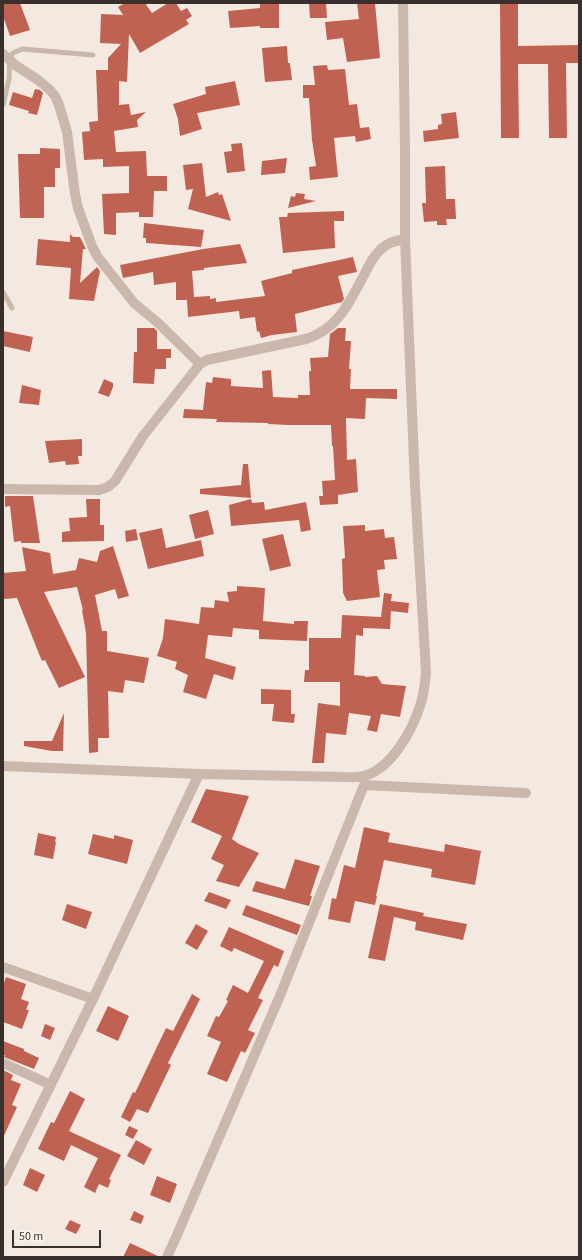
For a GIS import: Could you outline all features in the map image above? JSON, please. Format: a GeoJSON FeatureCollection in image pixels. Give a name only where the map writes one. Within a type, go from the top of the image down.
{"type":"FeatureCollection","features":[{"type":"Feature","properties":{"kind":"street"},"geometry":{"type":"LineString","coordinates":[[3,766],[199,774],[345,777],[363,776],[377,770],[391,758],[403,743],[420,706],[424,691],[426,672],[415,478],[405,239],[406,151],[403,3]]}},
{"type":"Feature","properties":{"kind":"street"},"geometry":{"type":"LineString","coordinates":[[6,57],[15,66],[50,89],[59,104],[67,132],[78,208],[97,256],[134,303],[157,322],[200,364]]}},
{"type":"Feature","properties":{"kind":"street"},"geometry":{"type":"LineString","coordinates":[[3,489],[99,490],[108,487],[115,480],[143,436],[200,364],[207,360],[306,339],[327,329],[347,308],[375,256],[390,243],[405,239]]}},
{"type":"Feature","properties":{"kind":"street"},"geometry":{"type":"LineString","coordinates":[[3,1182],[93,999],[199,774]]}},
{"type":"Feature","properties":{"kind":"street"},"geometry":{"type":"LineString","coordinates":[[166,1257],[177,1235],[280,998],[364,785],[526,793]]}},
{"type":"Feature","properties":{"kind":"street"},"geometry":{"type":"LineString","coordinates":[[3,967],[93,999]]}},
{"type":"Feature","properties":{"kind":"street"},"geometry":{"type":"LineString","coordinates":[[3,1063],[51,1084]]}},
{"type":"Feature","properties":{"kind":"lane"},"geometry":{"type":"LineString","coordinates":[[3,105],[9,78],[6,57],[10,57],[13,53],[22,49],[93,55]]}},
{"type":"Feature","properties":{"kind":"lane"},"geometry":{"type":"LineString","coordinates":[[3,292],[12,308]]}},
{"type":"Feature","properties":{"kind":"building"},"geometry":{"type":"Polygon","coordinates":[[[3,3],[20,3],[30,30],[10,36],[3,16],[3,3]]]}},
{"type":"Feature","properties":{"kind":"building"},"geometry":{"type":"Polygon","coordinates":[[[125,3],[145,3],[152,13],[168,3],[176,3],[181,11],[187,8],[192,16],[186,20],[189,24],[140,53],[129,34],[127,82],[119,81],[119,105],[129,104],[131,115],[146,112],[137,120],[138,127],[114,131],[116,152],[146,151],[147,176],[167,176],[167,191],[154,191],[153,217],[139,217],[139,212],[116,213],[116,235],[104,234],[102,194],[129,193],[129,166],[103,167],[103,159],[84,160],[82,132],[90,131],[89,122],[98,121],[96,70],[108,70],[108,58],[121,44],[100,43],[101,14],[123,15],[118,7],[125,3]]]}},
{"type":"Feature","properties":{"kind":"building"},"geometry":{"type":"Polygon","coordinates":[[[279,3],[279,28],[260,28],[260,26],[230,28],[228,11],[260,8],[260,4],[279,3]]]}},
{"type":"Feature","properties":{"kind":"building"},"geometry":{"type":"Polygon","coordinates":[[[309,3],[326,3],[327,18],[310,18],[309,3]]]}},
{"type":"Feature","properties":{"kind":"building"},"geometry":{"type":"Polygon","coordinates":[[[357,3],[375,3],[380,58],[347,62],[343,38],[327,40],[325,22],[359,19],[357,3]]]}},
{"type":"Feature","properties":{"kind":"building"},"geometry":{"type":"Polygon","coordinates":[[[518,3],[518,46],[579,45],[579,63],[566,63],[567,138],[549,138],[548,64],[518,64],[519,138],[501,138],[500,4],[518,3]]]}},
{"type":"Feature","properties":{"kind":"building"},"geometry":{"type":"Polygon","coordinates":[[[287,46],[288,63],[290,63],[292,80],[265,82],[262,48],[287,46]]]}},
{"type":"Feature","properties":{"kind":"building"},"geometry":{"type":"Polygon","coordinates":[[[327,65],[328,70],[345,69],[349,105],[357,104],[360,128],[369,127],[371,139],[356,142],[355,136],[334,138],[338,177],[310,180],[309,167],[316,166],[312,140],[309,98],[303,98],[303,85],[315,85],[313,66],[327,65]]]}},
{"type":"Feature","properties":{"kind":"building"},"geometry":{"type":"Polygon","coordinates":[[[235,81],[240,105],[197,113],[202,129],[180,136],[178,119],[173,104],[206,94],[205,87],[235,81]]]}},
{"type":"Feature","properties":{"kind":"building"},"geometry":{"type":"Polygon","coordinates":[[[35,89],[40,90],[43,93],[37,115],[9,105],[13,92],[32,98],[35,89]]]}},
{"type":"Feature","properties":{"kind":"building"},"geometry":{"type":"Polygon","coordinates":[[[456,112],[459,138],[424,142],[423,131],[438,129],[438,125],[442,124],[441,114],[456,112]]]}},
{"type":"Feature","properties":{"kind":"building"},"geometry":{"type":"Polygon","coordinates":[[[242,143],[245,171],[227,173],[224,152],[232,151],[231,144],[242,143]]]}},
{"type":"Feature","properties":{"kind":"building"},"geometry":{"type":"Polygon","coordinates":[[[40,148],[60,149],[60,168],[55,168],[55,187],[44,187],[44,218],[20,218],[18,154],[40,154],[40,148]]]}},
{"type":"Feature","properties":{"kind":"building"},"geometry":{"type":"Polygon","coordinates":[[[287,158],[285,173],[261,175],[262,161],[287,158]]]}},
{"type":"Feature","properties":{"kind":"building"},"geometry":{"type":"Polygon","coordinates":[[[202,163],[206,197],[218,192],[219,195],[222,194],[231,221],[188,209],[193,189],[186,190],[183,165],[202,163]]]}},
{"type":"Feature","properties":{"kind":"building"},"geometry":{"type":"Polygon","coordinates":[[[445,166],[446,199],[455,199],[456,219],[446,219],[447,225],[437,225],[437,221],[424,222],[422,203],[426,203],[425,167],[445,166]]]}},
{"type":"Feature","properties":{"kind":"building"},"geometry":{"type":"Polygon","coordinates":[[[296,193],[305,194],[304,199],[316,201],[288,208],[291,196],[295,197],[296,193]]]}},
{"type":"Feature","properties":{"kind":"building"},"geometry":{"type":"Polygon","coordinates":[[[344,211],[344,221],[334,221],[335,248],[283,253],[279,217],[287,217],[288,213],[344,211]]]}},
{"type":"Feature","properties":{"kind":"building"},"geometry":{"type":"Polygon","coordinates":[[[144,223],[204,230],[201,247],[146,243],[146,238],[143,238],[144,223]]]}},
{"type":"Feature","properties":{"kind":"building"},"geometry":{"type":"Polygon","coordinates":[[[70,234],[73,237],[80,237],[86,249],[83,249],[80,283],[97,267],[100,271],[94,301],[69,299],[71,268],[36,265],[38,239],[70,242],[70,234]]]}},
{"type":"Feature","properties":{"kind":"building"},"geometry":{"type":"Polygon","coordinates":[[[240,244],[247,263],[204,268],[204,270],[192,271],[194,297],[210,296],[210,299],[216,298],[216,302],[265,296],[261,281],[292,273],[292,270],[353,257],[357,272],[338,276],[344,299],[342,302],[295,314],[297,332],[261,338],[259,331],[257,332],[255,317],[240,319],[239,311],[188,317],[187,300],[176,300],[176,282],[154,285],[153,272],[123,278],[120,265],[203,249],[240,244]]]}},
{"type":"Feature","properties":{"kind":"building"},"geometry":{"type":"Polygon","coordinates":[[[137,328],[154,328],[157,331],[157,349],[171,349],[171,358],[166,358],[166,369],[155,369],[154,384],[133,383],[134,352],[137,352],[137,328]]]}},
{"type":"Feature","properties":{"kind":"building"},"geometry":{"type":"Polygon","coordinates":[[[338,328],[346,328],[345,341],[351,341],[349,369],[351,369],[350,389],[397,389],[397,399],[366,398],[365,419],[346,418],[347,460],[356,459],[358,492],[338,495],[338,504],[320,505],[319,496],[323,496],[322,481],[335,480],[331,425],[216,422],[217,419],[183,418],[184,409],[203,410],[206,382],[212,383],[213,377],[231,379],[231,386],[263,388],[262,371],[271,370],[273,397],[298,398],[298,395],[310,395],[310,358],[328,357],[330,334],[338,328]]]}},
{"type":"Feature","properties":{"kind":"building"},"geometry":{"type":"Polygon","coordinates":[[[3,331],[33,337],[30,352],[3,346],[3,331]]]}},
{"type":"Feature","properties":{"kind":"building"},"geometry":{"type":"Polygon","coordinates":[[[104,379],[113,383],[109,397],[98,393],[104,379]]]}},
{"type":"Feature","properties":{"kind":"building"},"geometry":{"type":"Polygon","coordinates":[[[22,385],[41,390],[39,405],[19,403],[22,385]]]}},
{"type":"Feature","properties":{"kind":"building"},"geometry":{"type":"Polygon","coordinates":[[[82,439],[82,456],[78,456],[79,464],[66,465],[65,461],[49,463],[45,441],[82,439]]]}},
{"type":"Feature","properties":{"kind":"building"},"geometry":{"type":"Polygon","coordinates":[[[243,464],[248,464],[251,498],[200,494],[200,489],[241,485],[243,464]]]}},
{"type":"Feature","properties":{"kind":"building"},"geometry":{"type":"Polygon","coordinates":[[[5,496],[33,496],[40,543],[21,543],[21,541],[14,542],[10,506],[5,507],[5,496]]]}},
{"type":"Feature","properties":{"kind":"building"},"geometry":{"type":"Polygon","coordinates":[[[86,499],[100,499],[100,525],[104,525],[104,541],[62,542],[62,532],[70,531],[69,518],[87,517],[86,499]]]}},
{"type":"Feature","properties":{"kind":"building"},"geometry":{"type":"Polygon","coordinates":[[[251,499],[252,503],[264,502],[265,510],[306,502],[311,530],[301,532],[299,520],[231,526],[229,505],[251,499]]]}},
{"type":"Feature","properties":{"kind":"building"},"geometry":{"type":"Polygon","coordinates":[[[208,510],[214,534],[195,539],[189,515],[208,510]]]}},
{"type":"Feature","properties":{"kind":"building"},"geometry":{"type":"Polygon","coordinates":[[[365,525],[365,531],[384,529],[385,538],[394,537],[397,559],[384,560],[385,569],[377,570],[380,597],[347,601],[343,593],[342,559],[345,558],[343,526],[365,525]]]}},
{"type":"Feature","properties":{"kind":"building"},"geometry":{"type":"Polygon","coordinates":[[[162,528],[166,548],[201,540],[204,556],[148,569],[139,533],[162,528]]]}},
{"type":"Feature","properties":{"kind":"building"},"geometry":{"type":"Polygon","coordinates":[[[136,529],[138,540],[126,542],[125,531],[136,529]]]}},
{"type":"Feature","properties":{"kind":"building"},"geometry":{"type":"Polygon","coordinates":[[[283,534],[291,566],[270,571],[262,539],[283,534]]]}},
{"type":"Feature","properties":{"kind":"building"},"geometry":{"type":"Polygon","coordinates":[[[113,546],[129,596],[118,599],[115,589],[95,595],[102,631],[107,631],[107,651],[149,658],[144,683],[125,680],[123,693],[108,691],[109,738],[98,738],[98,752],[89,753],[86,633],[83,610],[77,587],[44,592],[85,677],[59,688],[45,660],[42,661],[17,598],[3,599],[3,573],[26,571],[22,547],[50,553],[53,574],[76,570],[79,558],[97,562],[100,551],[113,546]]]}},
{"type":"Feature","properties":{"kind":"building"},"geometry":{"type":"Polygon","coordinates":[[[237,586],[265,588],[263,621],[294,624],[294,621],[308,621],[307,641],[259,639],[259,630],[233,628],[232,637],[208,635],[205,658],[236,667],[233,680],[214,674],[206,699],[183,692],[188,675],[175,669],[177,662],[157,656],[163,638],[165,619],[199,624],[201,607],[214,608],[215,600],[229,602],[227,592],[237,591],[237,586]]]}},
{"type":"Feature","properties":{"kind":"building"},"geometry":{"type":"Polygon","coordinates":[[[384,593],[392,594],[391,601],[409,603],[408,613],[391,611],[390,629],[363,628],[363,636],[356,635],[354,675],[365,677],[377,676],[382,684],[406,686],[400,717],[381,714],[377,732],[367,730],[371,716],[349,713],[346,735],[326,733],[324,763],[312,763],[318,703],[340,706],[340,682],[304,682],[305,670],[309,670],[309,638],[341,638],[342,615],[381,617],[384,593]]]}},
{"type":"Feature","properties":{"kind":"building"},"geometry":{"type":"Polygon","coordinates":[[[261,689],[291,690],[291,714],[295,714],[294,723],[272,721],[274,704],[261,704],[261,689]]]}},
{"type":"Feature","properties":{"kind":"building"},"geometry":{"type":"Polygon","coordinates":[[[64,713],[63,751],[52,751],[24,746],[24,741],[52,741],[64,713]]]}},
{"type":"Feature","properties":{"kind":"building"},"geometry":{"type":"Polygon","coordinates":[[[206,789],[249,796],[232,839],[239,844],[259,853],[239,887],[216,881],[224,865],[211,859],[222,836],[191,822],[206,789]]]}},
{"type":"Feature","properties":{"kind":"building"},"geometry":{"type":"Polygon","coordinates":[[[364,827],[390,833],[388,842],[444,852],[445,844],[481,851],[475,885],[431,877],[432,869],[384,860],[375,905],[355,901],[350,923],[328,919],[332,898],[336,899],[344,865],[355,868],[364,827]]]}},
{"type":"Feature","properties":{"kind":"building"},"geometry":{"type":"Polygon","coordinates":[[[38,833],[56,837],[53,859],[34,855],[38,833]]]}},
{"type":"Feature","properties":{"kind":"building"},"geometry":{"type":"Polygon","coordinates":[[[93,834],[114,839],[114,835],[133,840],[127,864],[88,854],[93,834]]]}},
{"type":"Feature","properties":{"kind":"building"},"geometry":{"type":"Polygon","coordinates":[[[295,859],[320,866],[310,896],[312,896],[309,906],[252,891],[256,881],[285,889],[295,859]]]}},
{"type":"Feature","properties":{"kind":"building"},"geometry":{"type":"Polygon","coordinates":[[[209,892],[231,900],[226,909],[204,901],[209,892]]]}},
{"type":"Feature","properties":{"kind":"building"},"geometry":{"type":"Polygon","coordinates":[[[67,904],[92,912],[86,929],[62,920],[67,904]]]}},
{"type":"Feature","properties":{"kind":"building"},"geometry":{"type":"Polygon","coordinates":[[[380,904],[424,913],[423,916],[467,924],[463,940],[415,930],[416,922],[394,917],[385,961],[368,958],[380,904]]]}},
{"type":"Feature","properties":{"kind":"building"},"geometry":{"type":"Polygon","coordinates":[[[246,905],[301,925],[297,935],[242,915],[246,905]]]}},
{"type":"Feature","properties":{"kind":"building"},"geometry":{"type":"Polygon","coordinates":[[[196,924],[208,931],[197,950],[185,943],[196,924]]]}},
{"type":"Feature","properties":{"kind":"building"},"geometry":{"type":"Polygon","coordinates":[[[229,927],[284,951],[278,967],[274,965],[258,998],[263,1000],[248,1030],[255,1033],[245,1053],[241,1051],[227,1082],[207,1074],[221,1042],[207,1036],[216,1016],[219,1017],[228,1001],[226,1000],[233,985],[248,993],[264,961],[234,948],[232,952],[220,946],[229,927]]]}},
{"type":"Feature","properties":{"kind":"building"},"geometry":{"type":"Polygon","coordinates":[[[6,977],[26,984],[21,999],[29,1002],[26,1010],[29,1010],[22,1029],[3,1022],[3,986],[6,977]]]}},
{"type":"Feature","properties":{"kind":"building"},"geometry":{"type":"Polygon","coordinates":[[[192,994],[200,999],[168,1063],[171,1065],[148,1113],[137,1109],[130,1122],[121,1117],[133,1092],[135,1093],[166,1028],[173,1031],[192,994]]]}},
{"type":"Feature","properties":{"kind":"building"},"geometry":{"type":"Polygon","coordinates":[[[108,1006],[129,1016],[118,1041],[96,1031],[108,1006]]]}},
{"type":"Feature","properties":{"kind":"building"},"geometry":{"type":"Polygon","coordinates":[[[45,1024],[55,1028],[50,1040],[41,1036],[45,1024]]]}},
{"type":"Feature","properties":{"kind":"building"},"geometry":{"type":"Polygon","coordinates":[[[3,1041],[24,1049],[24,1051],[39,1058],[34,1069],[4,1057],[3,1041]]]}},
{"type":"Feature","properties":{"kind":"building"},"geometry":{"type":"Polygon","coordinates":[[[3,1070],[13,1075],[11,1080],[21,1084],[12,1105],[17,1107],[3,1138],[3,1070]]]}},
{"type":"Feature","properties":{"kind":"building"},"geometry":{"type":"Polygon","coordinates":[[[70,1091],[85,1099],[69,1131],[121,1155],[109,1179],[111,1180],[108,1188],[99,1184],[95,1193],[84,1187],[98,1158],[71,1145],[64,1161],[38,1149],[51,1122],[54,1123],[70,1091]]]}},
{"type":"Feature","properties":{"kind":"building"},"geometry":{"type":"Polygon","coordinates":[[[129,1126],[138,1130],[133,1139],[125,1135],[129,1126]]]}},
{"type":"Feature","properties":{"kind":"building"},"geometry":{"type":"Polygon","coordinates":[[[136,1140],[152,1149],[144,1165],[127,1156],[136,1140]]]}},
{"type":"Feature","properties":{"kind":"building"},"geometry":{"type":"Polygon","coordinates":[[[30,1168],[45,1175],[37,1192],[23,1185],[30,1168]]]}},
{"type":"Feature","properties":{"kind":"building"},"geometry":{"type":"Polygon","coordinates":[[[157,1176],[177,1184],[170,1203],[150,1195],[157,1176]]]}},
{"type":"Feature","properties":{"kind":"building"},"geometry":{"type":"Polygon","coordinates":[[[134,1211],[144,1216],[141,1224],[130,1220],[134,1211]]]}},
{"type":"Feature","properties":{"kind":"building"},"geometry":{"type":"Polygon","coordinates":[[[70,1220],[81,1225],[76,1234],[65,1229],[70,1220]]]}},
{"type":"Feature","properties":{"kind":"building"},"geometry":{"type":"Polygon","coordinates":[[[130,1243],[160,1257],[123,1257],[130,1243]]]}}]}
